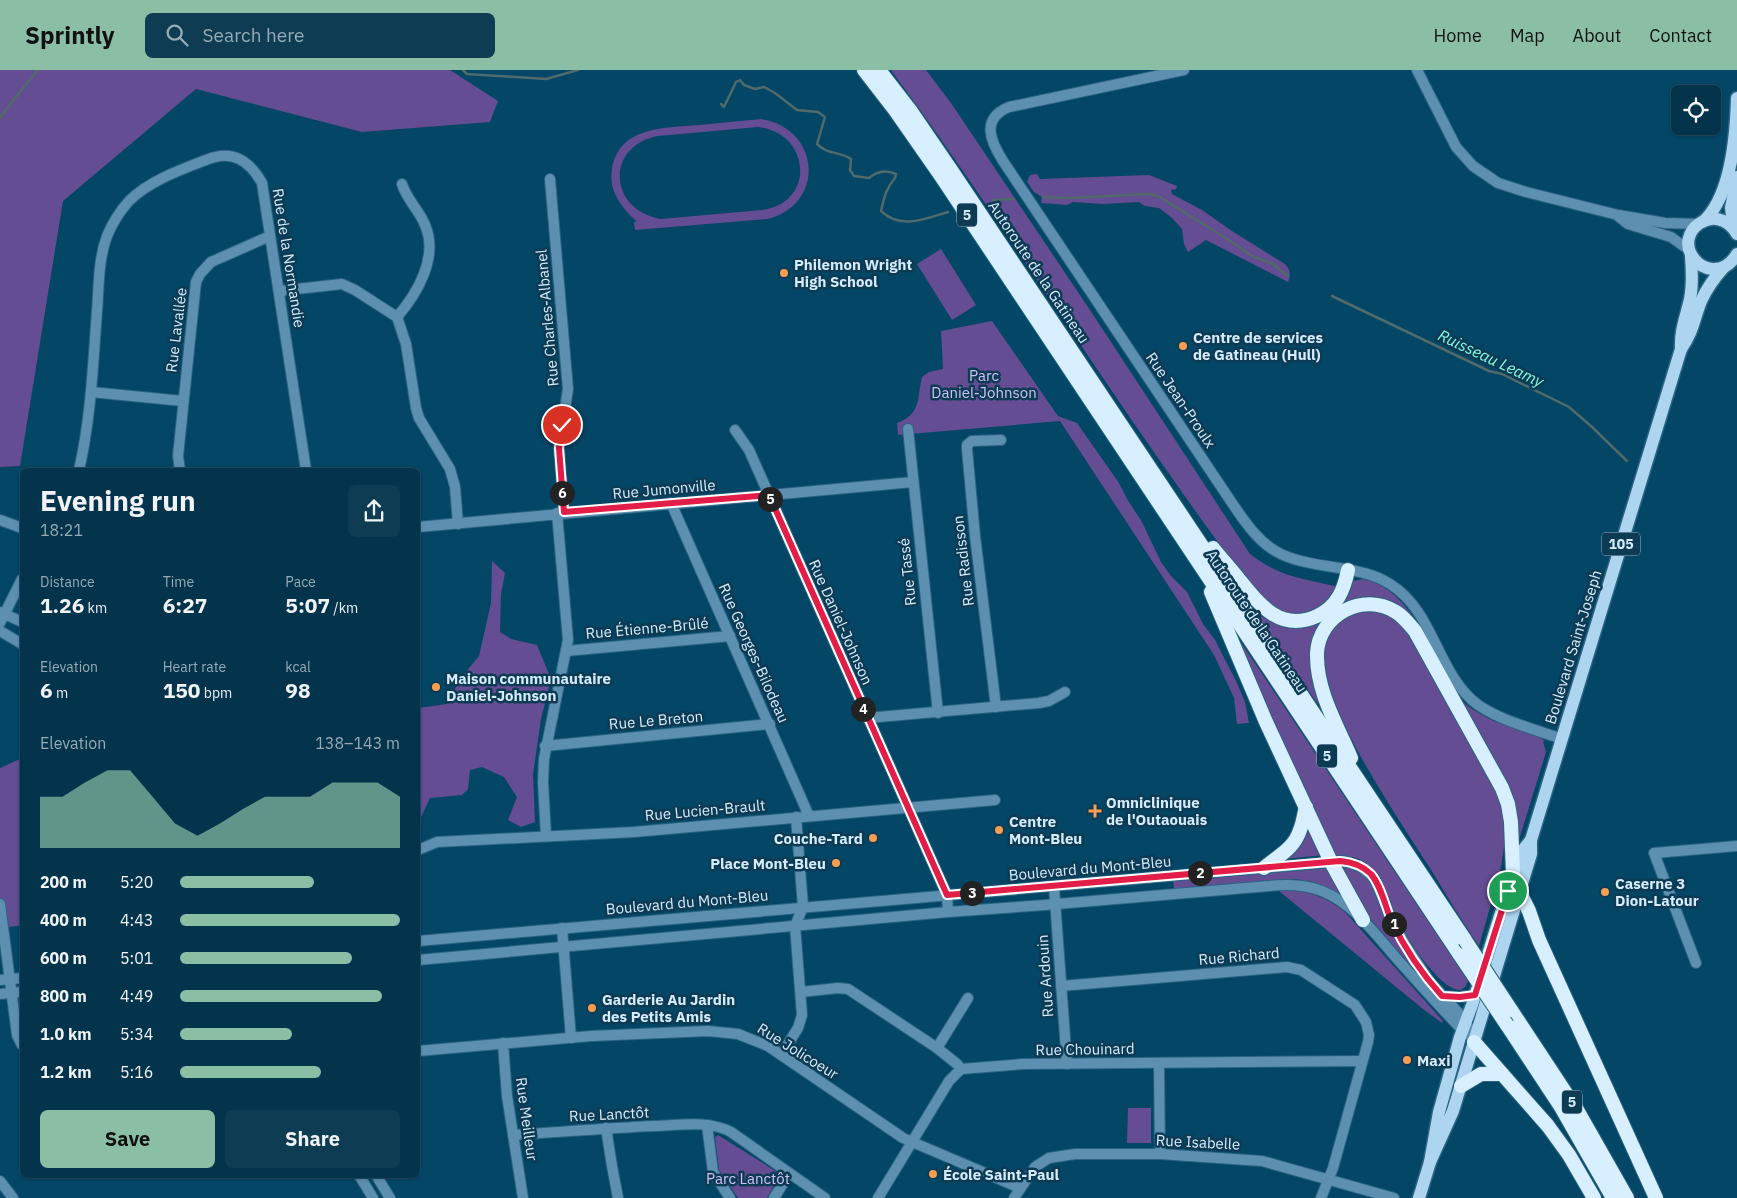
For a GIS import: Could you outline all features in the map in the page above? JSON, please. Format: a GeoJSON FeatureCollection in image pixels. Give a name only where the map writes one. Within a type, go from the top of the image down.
{"type":"FeatureCollection","features":[{"type":"Feature","properties":{"kind":"highway","name":"Autoroute de la Gatineau"},"geometry":{"type":"LineString","coordinates":[[864,70],[927,155],[1507,1025],[1561,1107],[1613,1198]]}},
{"type":"Feature","properties":{"kind":"highway","name":"Autoroute de la Gatineau"},"geometry":{"type":"LineString","coordinates":[[879,70],[930,138],[1465,940],[1577,1110],[1627,1198]]}},
{"type":"Feature","properties":{"kind":"highway"},"geometry":{"type":"LineString","coordinates":[[1166,491],[1256,601],[1276,616],[1286,620],[1303,620],[1324,613],[1340,596],[1348,570]]}},
{"type":"Feature","properties":{"kind":"highway"},"geometry":{"type":"LineString","coordinates":[[1195,557],[1259,706],[1331,862],[1363,920]]}},
{"type":"Feature","properties":{"kind":"highway"},"geometry":{"type":"LineString","coordinates":[[1368,795],[1326,701],[1320,683],[1317,660],[1319,641],[1328,624],[1345,610],[1365,604],[1391,609],[1402,616],[1411,626],[1495,772],[1511,816],[1513,874]]}},
{"type":"Feature","properties":{"kind":"highway"},"geometry":{"type":"LineString","coordinates":[[1264,868],[1286,852],[1294,843],[1306,806]]}},
{"type":"Feature","properties":{"kind":"highway"},"geometry":{"type":"LineString","coordinates":[[1520,893],[1543,949],[1656,1198]]}},
{"type":"Feature","properties":{"kind":"highway"},"geometry":{"type":"LineString","coordinates":[[1474,1042],[1548,1126],[1575,1165],[1594,1198]]}},
{"type":"Feature","properties":{"kind":"highway"},"geometry":{"type":"LineString","coordinates":[[1461,1086],[1481,1074],[1502,1074]]}},
{"type":"Feature","properties":{"kind":"main road","name":"105"},"geometry":{"type":"LineString","coordinates":[[1690,253],[1689,239],[1694,228],[1714,209],[1726,181],[1732,152],[1737,98]]}},
{"type":"Feature","properties":{"kind":"main road"},"geometry":{"type":"LineString","coordinates":[[1736,231],[1731,208],[1737,177]]}},
{"type":"Feature","properties":{"kind":"main road"},"geometry":{"type":"LineString","coordinates":[[1701,222],[1712,219],[1720,220],[1728,223],[1736,231]]}},
{"type":"Feature","properties":{"kind":"main road"},"geometry":{"type":"LineString","coordinates":[[1690,253],[1702,266],[1709,269],[1730,265]]}},
{"type":"Feature","properties":{"kind":"main road","name":"Boulevard Saint-Joseph"},"geometry":{"type":"LineString","coordinates":[[1681,348],[1680,334],[1690,299],[1692,283],[1690,253]]}},
{"type":"Feature","properties":{"kind":"main road","name":"105"},"geometry":{"type":"LineString","coordinates":[[1730,265],[1737,254]]}},
{"type":"Feature","properties":{"kind":"main road","name":"Boulevard Saint-Joseph"},"geometry":{"type":"LineString","coordinates":[[1430,1162],[1451,1116],[1461,1086],[1520,893],[1531,854],[1531,840],[1681,348],[1689,337],[1701,301],[1710,285],[1730,265]]}},
{"type":"Feature","properties":{"kind":"main road","name":"Boulevard Saint-Joseph"},"geometry":{"type":"LineString","coordinates":[[1419,1198],[1430,1162],[1439,1112],[1464,1026],[1513,874],[1522,851],[1531,840]]}},
{"type":"Feature","properties":{"kind":"street","name":"Rue Jean-Proulx"},"geometry":{"type":"LineString","coordinates":[[1184,70],[1009,108],[1001,111],[994,119],[990,129],[992,141],[1008,169],[1250,530],[1266,546],[1284,556],[1299,561],[1365,573],[1392,585],[1405,596],[1423,620],[1458,683],[1476,704],[1494,714],[1562,739]]}},
{"type":"Feature","properties":{"kind":"street"},"geometry":{"type":"LineString","coordinates":[[1417,70],[1456,147],[1480,172],[1498,183],[1618,215],[1665,223],[1701,222]]}},
{"type":"Feature","properties":{"kind":"street","name":"Rue de la Normandie"},"geometry":{"type":"LineString","coordinates":[[80,468],[85,446],[91,392],[102,256],[112,226],[130,200],[155,182],[216,156],[233,157],[248,164],[254,169],[262,183],[306,468]]}},
{"type":"Feature","properties":{"kind":"street","name":"Rue Charles-Albanel"},"geometry":{"type":"LineString","coordinates":[[546,836],[542,782],[545,746],[566,651],[568,626],[559,448],[568,389],[550,180]]}},
{"type":"Feature","properties":{"kind":"street"},"geometry":{"type":"LineString","coordinates":[[397,318],[416,291],[429,253],[425,224],[406,196],[402,184]]}},
{"type":"Feature","properties":{"kind":"street"},"geometry":{"type":"LineString","coordinates":[[1618,215],[1628,224],[1671,237],[1690,253]]}},
{"type":"Feature","properties":{"kind":"street","name":"Rue Lavallée"},"geometry":{"type":"LineString","coordinates":[[180,468],[178,456],[194,291],[200,274],[211,262],[270,236]]}},
{"type":"Feature","properties":{"kind":"street"},"geometry":{"type":"LineString","coordinates":[[279,291],[342,284],[355,290],[397,318],[405,339],[418,418],[446,462],[453,478],[458,524]]}},
{"type":"Feature","properties":{"kind":"street"},"geometry":{"type":"LineString","coordinates":[[91,392],[183,401]]}},
{"type":"Feature","properties":{"kind":"street","name":"Rue Tassé"},"geometry":{"type":"LineString","coordinates":[[908,429],[938,713]]}},
{"type":"Feature","properties":{"kind":"street","name":"Rue Daniel-Johnson"},"geometry":{"type":"LineString","coordinates":[[735,430],[749,450],[947,895],[948,912]]}},
{"type":"Feature","properties":{"kind":"street","name":"Rue Radisson"},"geometry":{"type":"LineString","coordinates":[[996,707],[975,536],[967,445],[972,442],[1001,440]]}},
{"type":"Feature","properties":{"kind":"street","name":"Rue Jumonville"},"geometry":{"type":"LineString","coordinates":[[420,527],[913,482]]}},
{"type":"Feature","properties":{"kind":"street","name":"Rue Georges-Bilodeau"},"geometry":{"type":"LineString","coordinates":[[670,503],[770,724],[809,816]]}},
{"type":"Feature","properties":{"kind":"street"},"geometry":{"type":"LineString","coordinates":[[0,520],[20,527]]}},
{"type":"Feature","properties":{"kind":"street"},"geometry":{"type":"LineString","coordinates":[[20,583],[2,616],[20,621]]}},
{"type":"Feature","properties":{"kind":"street"},"geometry":{"type":"LineString","coordinates":[[0,631],[20,643]]}},
{"type":"Feature","properties":{"kind":"street","name":"Rue Étienne-Brûlé"},"geometry":{"type":"LineString","coordinates":[[566,651],[730,636]]}},
{"type":"Feature","properties":{"kind":"street"},"geometry":{"type":"LineString","coordinates":[[867,718],[938,713],[1049,701],[1065,692]]}},
{"type":"Feature","properties":{"kind":"street","name":"Rue Le Breton"},"geometry":{"type":"LineString","coordinates":[[545,746],[770,724]]}},
{"type":"Feature","properties":{"kind":"street","name":"Rue Lucien-Brault"},"geometry":{"type":"LineString","coordinates":[[420,849],[437,842],[641,831],[995,800]]}},
{"type":"Feature","properties":{"kind":"street"},"geometry":{"type":"LineString","coordinates":[[781,1055],[801,1021],[801,992],[794,926],[803,908],[796,817]]}},
{"type":"Feature","properties":{"kind":"street"},"geometry":{"type":"LineString","coordinates":[[1696,963],[1654,853],[1737,846]]}},
{"type":"Feature","properties":{"kind":"street","name":"Boulevard du Mont-Bleu"},"geometry":{"type":"LineString","coordinates":[[420,941],[1344,862],[1353,863],[1365,869],[1371,875],[1406,946],[1474,1042]]}},
{"type":"Feature","properties":{"kind":"street","name":"Boulevard du Mont-Bleu"},"geometry":{"type":"LineString","coordinates":[[420,960],[948,912],[1297,885],[1317,889],[1334,897],[1363,920],[1464,1026]]}},
{"type":"Feature","properties":{"kind":"street","name":"Rue Ardouin"},"geometry":{"type":"LineString","coordinates":[[1054,887],[1067,1064]]}},
{"type":"Feature","properties":{"kind":"street"},"geometry":{"type":"LineString","coordinates":[[893,900],[894,917]]}},
{"type":"Feature","properties":{"kind":"street"},"geometry":{"type":"LineString","coordinates":[[0,904],[5,979],[17,993],[17,1035],[20,1042]]}},
{"type":"Feature","properties":{"kind":"street"},"geometry":{"type":"LineString","coordinates":[[562,928],[571,1038]]}},
{"type":"Feature","properties":{"kind":"street","name":"Rue Richard"},"geometry":{"type":"LineString","coordinates":[[1061,986],[1287,967],[1295,968],[1312,977],[1355,1005],[1366,1022],[1368,1035],[1334,1168],[1321,1198]]}},
{"type":"Feature","properties":{"kind":"street"},"geometry":{"type":"LineString","coordinates":[[5,979],[20,978]]}},
{"type":"Feature","properties":{"kind":"street"},"geometry":{"type":"LineString","coordinates":[[801,992],[838,988],[848,989],[937,1048],[961,1069],[949,1081],[878,1198]]}},
{"type":"Feature","properties":{"kind":"street"},"geometry":{"type":"LineString","coordinates":[[0,994],[17,993]]}},
{"type":"Feature","properties":{"kind":"street"},"geometry":{"type":"LineString","coordinates":[[1442,996],[1460,997],[1475,995]]}},
{"type":"Feature","properties":{"kind":"street"},"geometry":{"type":"LineString","coordinates":[[937,1048],[968,998]]}},
{"type":"Feature","properties":{"kind":"street","name":"Rue Jolicoeur"},"geometry":{"type":"LineString","coordinates":[[420,1051],[571,1038],[730,1032],[755,1039],[912,1143],[1020,1188]]}},
{"type":"Feature","properties":{"kind":"street","name":"Rue Meilleur"},"geometry":{"type":"LineString","coordinates":[[503,1043],[507,1096],[523,1198]]}},
{"type":"Feature","properties":{"kind":"street","name":"Rue Chouinard"},"geometry":{"type":"LineString","coordinates":[[961,1069],[1023,1064],[1362,1060]]}},
{"type":"Feature","properties":{"kind":"street"},"geometry":{"type":"LineString","coordinates":[[1159,1063],[1160,1154]]}},
{"type":"Feature","properties":{"kind":"street"},"geometry":{"type":"LineString","coordinates":[[707,1125],[713,1172],[730,1198]]}},
{"type":"Feature","properties":{"kind":"street","name":"Rue Lanctôt"},"geometry":{"type":"LineString","coordinates":[[513,1135],[606,1128],[707,1125],[723,1128],[825,1198]]}},
{"type":"Feature","properties":{"kind":"street"},"geometry":{"type":"LineString","coordinates":[[606,1128],[618,1198]]}},
{"type":"Feature","properties":{"kind":"street","name":"Rue Isabelle"},"geometry":{"type":"LineString","coordinates":[[1014,1198],[1035,1167],[1049,1158],[1075,1154],[1160,1154],[1262,1162],[1394,1198]]}},
{"type":"Feature","properties":{"kind":"street"},"geometry":{"type":"LineString","coordinates":[[774,1198],[789,1174]]}},
{"type":"Feature","properties":{"kind":"street"},"geometry":{"type":"LineString","coordinates":[[361,1178],[373,1198]]}},
{"type":"Feature","properties":{"kind":"street"},"geometry":{"type":"LineString","coordinates":[[378,1178],[390,1198]]}},
{"type":"Feature","properties":{"kind":"street"},"geometry":{"type":"LineString","coordinates":[[0,1181],[13,1198]]}},
{"type":"Feature","properties":{"kind":"green space"},"geometry":{"type":"Polygon","coordinates":[[[0,70],[450,70],[498,101],[490,122],[362,132],[196,89],[63,201],[20,466],[0,467],[0,70]]]}},
{"type":"Feature","properties":{"kind":"green space"},"geometry":{"type":"Polygon","coordinates":[[[891,70],[926,70],[951,103],[1250,554],[1282,573],[1338,587],[1325,603],[1316,609],[1297,614],[1278,610],[1268,605],[1259,596],[1217,542],[1172,478],[963,171],[891,70]]]}},
{"type":"Feature","properties":{"kind":"green space"},"geometry":{"type":"Polygon","coordinates":[[[761,119],[781,125],[796,136],[805,151],[809,167],[807,184],[799,199],[786,211],[767,219],[635,230],[634,222],[637,222],[621,205],[612,185],[612,169],[616,155],[624,144],[645,132],[658,129],[761,119]],[[758,127],[658,136],[641,142],[629,152],[622,164],[620,178],[623,191],[631,204],[643,213],[661,219],[762,210],[780,205],[792,195],[798,182],[800,168],[797,154],[789,142],[776,132],[758,127]]]}},
{"type":"Feature","properties":{"kind":"green space"},"geometry":{"type":"Polygon","coordinates":[[[1037,174],[1040,179],[1149,175],[1177,186],[1176,189],[1171,190],[1172,194],[1202,210],[1285,264],[1290,272],[1288,282],[1206,240],[1188,252],[1184,244],[1182,229],[1159,208],[1145,206],[1139,202],[1103,204],[1073,202],[1067,205],[1041,203],[1042,197],[1034,192],[1027,182],[1030,175],[1037,174]]]}},
{"type":"Feature","properties":{"kind":"green space"},"geometry":{"type":"Polygon","coordinates":[[[941,249],[976,305],[952,320],[917,264],[941,249]]]}},
{"type":"Feature","properties":{"kind":"green space","name":"Parc Daniel-Johnson"},"geometry":{"type":"Polygon","coordinates":[[[992,321],[1058,416],[1077,423],[1119,483],[1142,522],[1161,562],[1171,576],[1187,592],[1203,624],[1215,640],[1245,702],[1249,723],[1237,724],[1234,698],[1214,655],[1060,421],[898,435],[897,423],[911,415],[915,410],[922,377],[929,372],[943,369],[941,331],[992,321]]]}},
{"type":"Feature","properties":{"kind":"green space"},"geometry":{"type":"Polygon","coordinates":[[[492,561],[505,573],[501,594],[500,632],[511,639],[537,645],[551,679],[541,719],[533,774],[535,822],[521,827],[508,820],[517,797],[504,777],[482,767],[470,770],[468,789],[462,795],[430,798],[420,820],[420,708],[447,704],[460,679],[479,656],[491,603],[492,561]]]}},
{"type":"Feature","properties":{"kind":"green space"},"geometry":{"type":"Polygon","coordinates":[[[1363,579],[1379,584],[1393,594],[1415,619],[1412,620],[1384,602],[1324,622],[1321,701],[1317,703],[1259,619],[1264,615],[1296,625],[1350,586],[1353,581],[1363,579]]]}},
{"type":"Feature","properties":{"kind":"green space"},"geometry":{"type":"Polygon","coordinates":[[[1365,610],[1385,615],[1403,626],[1494,785],[1503,809],[1506,840],[1500,872],[1479,946],[1360,756],[1331,694],[1324,667],[1324,645],[1326,638],[1339,622],[1365,610]]]}},
{"type":"Feature","properties":{"kind":"green space"},"geometry":{"type":"Polygon","coordinates":[[[1238,638],[1468,981],[1461,990],[1454,989],[1444,983],[1419,955],[1396,918],[1376,874],[1369,866],[1349,856],[1334,856],[1235,640],[1238,638]]]}},
{"type":"Feature","properties":{"kind":"green space"},"geometry":{"type":"Polygon","coordinates":[[[1458,696],[1485,717],[1538,736],[1545,741],[1543,742],[1546,752],[1518,843],[1458,696]]]}},
{"type":"Feature","properties":{"kind":"green space"},"geometry":{"type":"Polygon","coordinates":[[[20,759],[20,925],[3,928],[0,904],[0,768],[20,759]]]}},
{"type":"Feature","properties":{"kind":"green space"},"geometry":{"type":"Polygon","coordinates":[[[1305,822],[1324,855],[1285,859],[1305,822]]]}},
{"type":"Feature","properties":{"kind":"green space"},"geometry":{"type":"Polygon","coordinates":[[[1338,865],[1352,866],[1370,879],[1415,966],[1412,968],[1368,916],[1338,865]]]}},
{"type":"Feature","properties":{"kind":"green space"},"geometry":{"type":"Polygon","coordinates":[[[1329,866],[1345,896],[1342,898],[1333,891],[1318,884],[1296,879],[1174,889],[1173,880],[1329,866]]]}},
{"type":"Feature","properties":{"kind":"green space"},"geometry":{"type":"Polygon","coordinates":[[[1279,891],[1297,891],[1314,895],[1330,902],[1345,912],[1443,1021],[1442,1023],[1423,1009],[1279,891]]]}},
{"type":"Feature","properties":{"kind":"green space"},"geometry":{"type":"Polygon","coordinates":[[[1128,1108],[1151,1108],[1151,1143],[1127,1143],[1128,1108]]]}},
{"type":"Feature","properties":{"kind":"green space","name":"Parc Lanctôt"},"geometry":{"type":"Polygon","coordinates":[[[718,1135],[777,1172],[779,1177],[767,1198],[738,1198],[719,1170],[715,1137],[718,1135]]]}},
{"type":"Feature","properties":{"kind":"waterway","name":"Ruisseau Leamy"},"geometry":{"type":"LineString","coordinates":[[0,118],[38,70]]}},
{"type":"Feature","properties":{"kind":"waterway","name":"Ruisseau Leamy"},"geometry":{"type":"LineString","coordinates":[[463,70],[467,74],[546,79],[578,70]]}},
{"type":"Feature","properties":{"kind":"waterway","name":"Ruisseau Leamy"},"geometry":{"type":"LineString","coordinates":[[721,104],[724,107],[736,82],[740,80],[744,85],[755,89],[764,87],[797,110],[818,112],[825,117],[817,144],[825,150],[851,159],[850,170],[854,176],[869,178],[878,172],[885,171],[896,174],[886,193],[881,211],[889,217],[905,222],[922,220],[948,212]]}},
{"type":"Feature","properties":{"kind":"waterway","name":"Ruisseau Leamy"},"geometry":{"type":"LineString","coordinates":[[1043,197],[1070,198],[1149,194],[1158,196],[1252,256],[1273,264],[1288,276]]}},
{"type":"Feature","properties":{"kind":"waterway","name":"Ruisseau Leamy"},"geometry":{"type":"LineString","coordinates":[[993,200],[1014,199]]}},
{"type":"Feature","properties":{"kind":"waterway","name":"Ruisseau Leamy"},"geometry":{"type":"LineString","coordinates":[[1332,296],[1569,407],[1627,461]]}},
{"type":"Feature","properties":{"kind":"place","name":"Philemon Wright High School"},"geometry":{"type":"Point","coordinates":[784,273]}},
{"type":"Feature","properties":{"kind":"place","name":"Centre de services de Gatineau (Hull)"},"geometry":{"type":"Point","coordinates":[1183,346]}},
{"type":"Feature","properties":{"kind":"place","name":"Maison communautaire Daniel-Johnson"},"geometry":{"type":"Point","coordinates":[436,687]}},
{"type":"Feature","properties":{"kind":"place","name":"Omniclinique de l'Outaouais"},"geometry":{"type":"Point","coordinates":[1095,811]}},
{"type":"Feature","properties":{"kind":"place","name":"Centre Mont-Bleu"},"geometry":{"type":"Point","coordinates":[999,830]}},
{"type":"Feature","properties":{"kind":"place","name":"Couche-Tard"},"geometry":{"type":"Point","coordinates":[873,838]}},
{"type":"Feature","properties":{"kind":"place","name":"Place Mont-Bleu"},"geometry":{"type":"Point","coordinates":[836,863]}},
{"type":"Feature","properties":{"kind":"place","name":"Caserne 3 Dion-Latour"},"geometry":{"type":"Point","coordinates":[1605,892]}},
{"type":"Feature","properties":{"kind":"place","name":"Garderie Au Jardin des Petits Amis"},"geometry":{"type":"Point","coordinates":[592,1008]}},
{"type":"Feature","properties":{"kind":"place","name":"Maxi"},"geometry":{"type":"Point","coordinates":[1407,1060]}},
{"type":"Feature","properties":{"kind":"place","name":"École Saint-Paul"},"geometry":{"type":"Point","coordinates":[933,1174]}},
{"type":"Feature","properties":{"kind":"route"},"geometry":{"type":"LineString","coordinates":[[562,425],[559,448],[564,512],[769,495],[947,895],[1340,861],[1349,862],[1358,865],[1374,878],[1401,938],[1418,966],[1436,989],[1442,996],[1460,997],[1475,995],[1508,891]]}}]}
